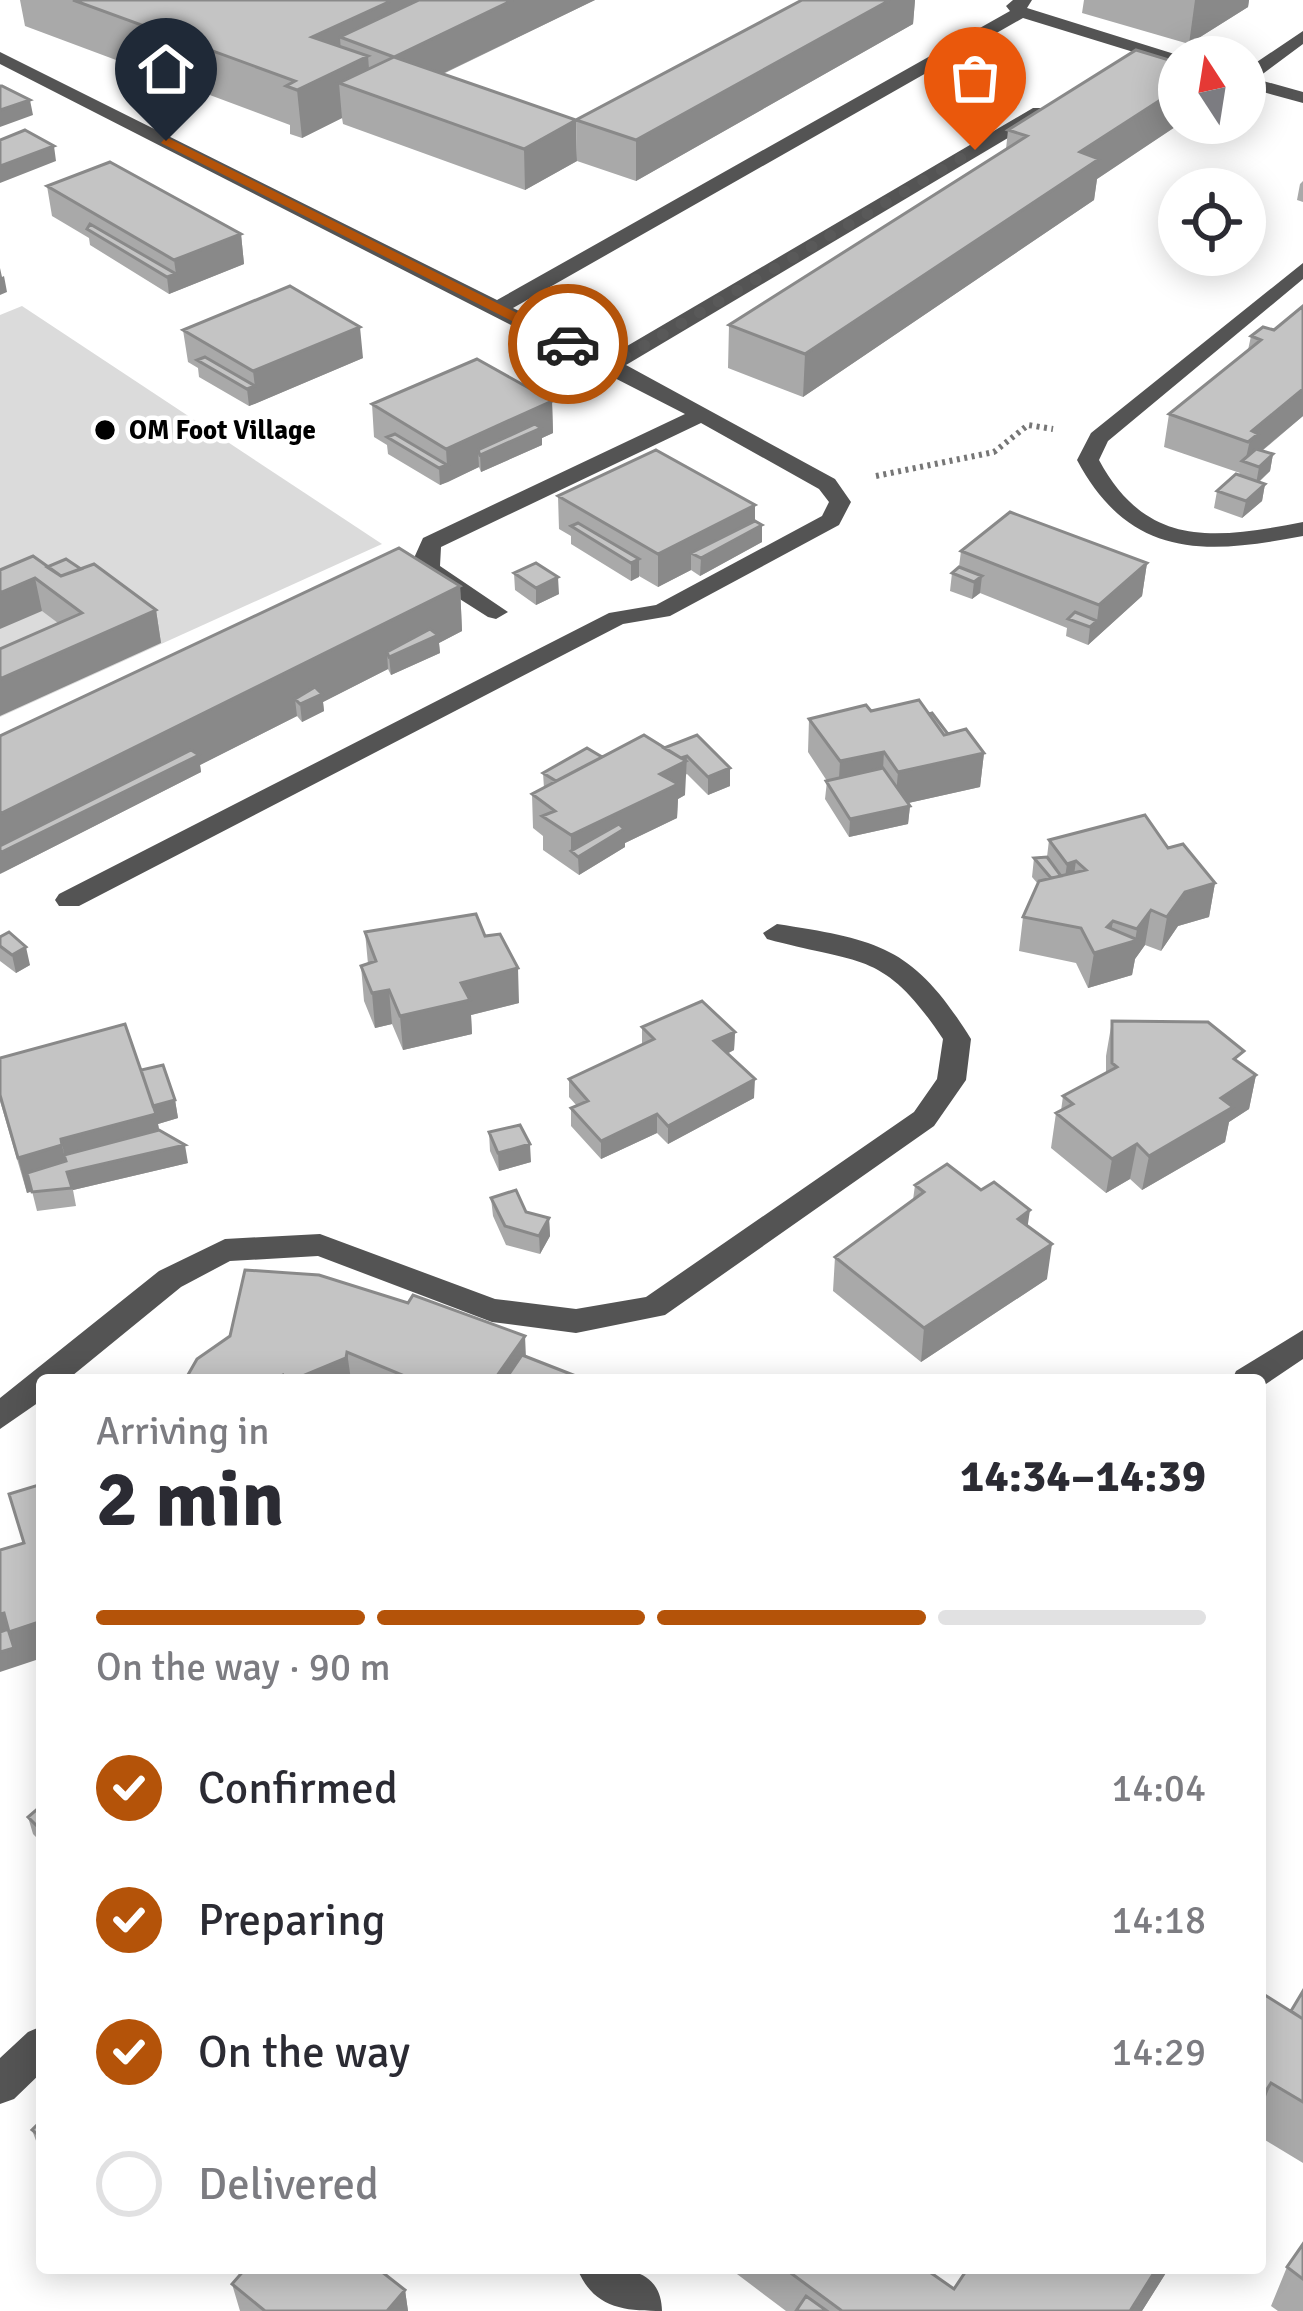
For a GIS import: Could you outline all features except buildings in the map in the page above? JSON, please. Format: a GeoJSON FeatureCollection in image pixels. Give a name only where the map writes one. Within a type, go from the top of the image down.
{"type":"FeatureCollection","features":[{"type":"Feature","properties":{"kind":"street"},"geometry":{"type":"LineString","coordinates":[[496,309],[1022,6],[1158,56]]}},
{"type":"Feature","properties":{"kind":"street"},"geometry":{"type":"LineString","coordinates":[[1266,64],[1303,36]]}},
{"type":"Feature","properties":{"kind":"street"},"geometry":{"type":"LineString","coordinates":[[1109,70],[1142,51]]}},
{"type":"Feature","properties":{"kind":"street"},"geometry":{"type":"LineString","coordinates":[[0,57],[611,365],[827,484],[840,502],[830,520],[662,611],[617,618],[69,900]]}},
{"type":"Feature","properties":{"kind":"street"},"geometry":{"type":"LineString","coordinates":[[1266,87],[1303,98]]}},
{"type":"Feature","properties":{"kind":"street"},"geometry":{"type":"LineString","coordinates":[[611,365],[1048,106]]}},
{"type":"Feature","properties":{"kind":"street"},"geometry":{"type":"LineString","coordinates":[[1303,268],[1099,438],[1088,460],[1101,493],[1124,515],[1158,532],[1204,542],[1303,529]]}},
{"type":"Feature","properties":{"kind":"street"},"geometry":{"type":"LineString","coordinates":[[496,612],[430,569],[426,558],[431,544],[699,416]]}},
{"type":"Feature","properties":{"kind":"street"},"geometry":{"type":"LineString","coordinates":[[52,1374],[170,1279],[225,1250],[320,1245],[492,1310],[576,1321],[654,1307],[924,1119],[951,1080],[957,1039],[931,996],[896,959],[838,942],[777,933]]}},
{"type":"Feature","properties":{"kind":"street"},"geometry":{"type":"LineString","coordinates":[[1257,1374],[1303,1342]]}},
{"type":"Feature","properties":{"kind":"street"},"geometry":{"type":"LineString","coordinates":[[0,1416],[36,1387]]}},
{"type":"Feature","properties":{"kind":"street"},"geometry":{"type":"LineString","coordinates":[[0,2085],[36,2051]]}},
{"type":"Feature","properties":{"kind":"street"},"geometry":{"type":"LineString","coordinates":[[606,2274],[640,2300],[640,2311]]}},
{"type":"Feature","properties":{"kind":"path"},"geometry":{"type":"LineString","coordinates":[[827,484],[994,452],[1028,424],[1099,438]]}},
{"type":"Feature","properties":{"kind":"shaded area","name":"OM Foot Village"},"geometry":{"type":"Polygon","coordinates":[[[22,306],[382,544],[0,717],[0,315],[22,306]]]}},
{"type":"Feature","properties":{"kind":"way so far"},"geometry":{"type":"LineString","coordinates":[[568,344],[611,365],[975,150]]}},
{"type":"Feature","properties":{"kind":"place","name":"OM Foot Village"},"geometry":{"type":"Point","coordinates":[105,430]}},
{"type":"Feature","properties":{"kind":"route"},"geometry":{"type":"LineString","coordinates":[[166,141],[568,344]]}}]}
